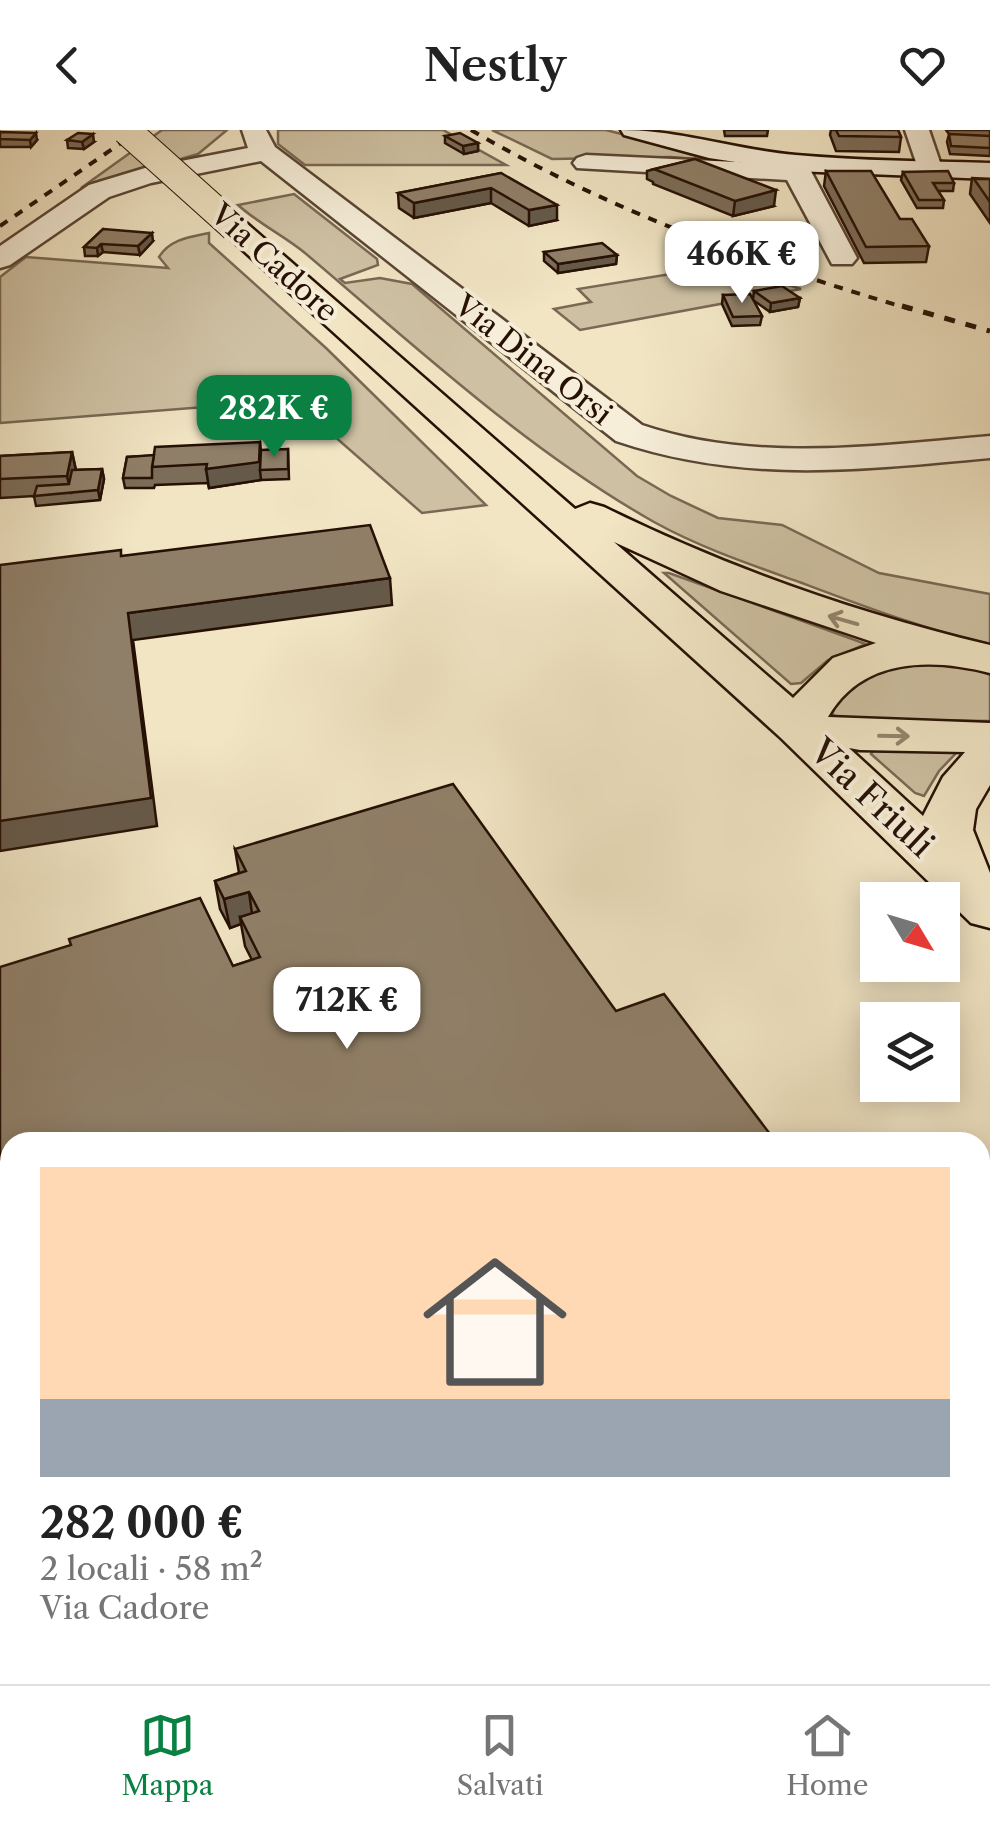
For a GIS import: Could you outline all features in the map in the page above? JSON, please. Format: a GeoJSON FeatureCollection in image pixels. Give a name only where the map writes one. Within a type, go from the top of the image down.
{"type":"FeatureCollection","features":[{"type":"Feature","properties":{"kind":"main road","name":"Via Cadore"},"geometry":{"type":"LineString","coordinates":[[126,130],[798,728],[814,699],[849,665],[915,653],[981,657]]}},
{"type":"Feature","properties":{"kind":"main road","name":"Via Cadore"},"geometry":{"type":"LineString","coordinates":[[512,475],[658,550],[761,594],[837,619],[981,657]]}},
{"type":"Feature","properties":{"kind":"main road"},"geometry":{"type":"LineString","coordinates":[[798,728],[860,735],[990,738]]}},
{"type":"Feature","properties":{"kind":"main road","name":"Via Friuli"},"geometry":{"type":"LineString","coordinates":[[798,728],[980,900]]}},
{"type":"Feature","properties":{"kind":"main road"},"geometry":{"type":"LineString","coordinates":[[980,900],[947,830],[956,799],[971,771],[990,757]]}},
{"type":"Feature","properties":{"kind":"street"},"geometry":{"type":"LineString","coordinates":[[633,130],[795,168]]}},
{"type":"Feature","properties":{"kind":"street"},"geometry":{"type":"LineString","coordinates":[[918,130],[929,168]]}},
{"type":"Feature","properties":{"kind":"street"},"geometry":{"type":"LineString","coordinates":[[0,259],[100,191],[260,141]]}},
{"type":"Feature","properties":{"kind":"street","name":"Via Dina Orsi"},"geometry":{"type":"LineString","coordinates":[[260,141],[602,416],[648,441],[685,452],[742,458],[990,447]]}},
{"type":"Feature","properties":{"kind":"street"},"geometry":{"type":"LineString","coordinates":[[586,163],[990,171]]}},
{"type":"Feature","properties":{"kind":"street"},"geometry":{"type":"LineString","coordinates":[[795,168],[842,258]]}},
{"type":"Feature","properties":{"kind":"shaded area"},"geometry":{"type":"Polygon","coordinates":[[[162,130],[227,130],[198,154],[81,188],[162,130]]]}},
{"type":"Feature","properties":{"kind":"shaded area"},"geometry":{"type":"Polygon","coordinates":[[[278,130],[443,130],[506,165],[305,165],[278,144],[278,130]]]}},
{"type":"Feature","properties":{"kind":"shaded area"},"geometry":{"type":"Polygon","coordinates":[[[492,130],[606,130],[730,162],[671,157],[552,159],[492,130]]]}},
{"type":"Feature","properties":{"kind":"shaded area"},"geometry":{"type":"Polygon","coordinates":[[[294,194],[377,259],[378,265],[340,279],[345,283],[380,278],[412,284],[637,476],[718,518],[782,525],[879,573],[990,594],[990,644],[895,617],[727,556],[654,522],[607,494],[517,430],[305,253],[238,205],[294,194]]]}},
{"type":"Feature","properties":{"kind":"shaded area"},"geometry":{"type":"Polygon","coordinates":[[[209,233],[209,243],[326,348],[486,505],[422,513],[293,400],[0,423],[0,277],[26,257],[168,268],[159,257],[169,246],[209,233]]]}},
{"type":"Feature","properties":{"kind":"shaded area"},"geometry":{"type":"Polygon","coordinates":[[[726,265],[801,289],[580,330],[554,309],[591,302],[578,289],[726,265]]]}},
{"type":"Feature","properties":{"kind":"shaded area"},"geometry":{"type":"Polygon","coordinates":[[[664,573],[866,644],[828,660],[801,683],[791,684],[664,573]]]}},
{"type":"Feature","properties":{"kind":"shaded area"},"geometry":{"type":"Polygon","coordinates":[[[932,662],[990,671],[990,721],[841,719],[832,714],[848,689],[873,674],[932,662]]]}},
{"type":"Feature","properties":{"kind":"shaded area"},"geometry":{"type":"Polygon","coordinates":[[[874,749],[959,750],[939,771],[924,796],[915,793],[871,754],[874,749]]]}},
{"type":"Feature","properties":{"kind":"building"},"geometry":{"type":"Polygon","coordinates":[[[836,130],[898,130],[901,137],[839,136],[836,130]]]}},
{"type":"Feature","properties":{"kind":"building"},"geometry":{"type":"Polygon","coordinates":[[[0,132],[36,133],[30,140],[0,139],[0,132]]]}},
{"type":"Feature","properties":{"kind":"building"},"geometry":{"type":"Polygon","coordinates":[[[78,133],[93,134],[82,142],[67,140],[78,133]]]}},
{"type":"Feature","properties":{"kind":"building"},"geometry":{"type":"Polygon","coordinates":[[[460,133],[478,143],[463,146],[445,136],[460,133]]]}},
{"type":"Feature","properties":{"kind":"building"},"geometry":{"type":"Polygon","coordinates":[[[949,134],[990,136],[990,148],[951,146],[949,134]]]}},
{"type":"Feature","properties":{"kind":"building"},"geometry":{"type":"Polygon","coordinates":[[[695,159],[776,190],[735,201],[654,169],[695,159]]]}},
{"type":"Feature","properties":{"kind":"building"},"geometry":{"type":"Polygon","coordinates":[[[826,171],[871,171],[900,219],[912,219],[929,246],[866,247],[826,171]]]}},
{"type":"Feature","properties":{"kind":"building"},"geometry":{"type":"Polygon","coordinates":[[[948,171],[954,183],[933,183],[944,200],[919,200],[903,172],[948,171]]]}},
{"type":"Feature","properties":{"kind":"building"},"geometry":{"type":"Polygon","coordinates":[[[501,173],[557,205],[529,210],[491,188],[414,203],[398,193],[501,173]]]}},
{"type":"Feature","properties":{"kind":"building"},"geometry":{"type":"Polygon","coordinates":[[[974,179],[990,179],[990,202],[974,179]]]}},
{"type":"Feature","properties":{"kind":"building"},"geometry":{"type":"Polygon","coordinates":[[[103,229],[152,233],[138,246],[84,247],[103,229]]]}},
{"type":"Feature","properties":{"kind":"building"},"geometry":{"type":"Polygon","coordinates":[[[602,243],[617,255],[558,264],[544,252],[602,243]]]}},
{"type":"Feature","properties":{"kind":"building"},"geometry":{"type":"Polygon","coordinates":[[[782,286],[800,298],[771,303],[754,291],[782,286]]]}},
{"type":"Feature","properties":{"kind":"building"},"geometry":{"type":"Polygon","coordinates":[[[750,294],[762,316],[733,317],[723,295],[750,294]]]}},
{"type":"Feature","properties":{"kind":"building"},"geometry":{"type":"Polygon","coordinates":[[[260,442],[259,462],[206,469],[207,464],[152,467],[155,447],[260,442]]]}},
{"type":"Feature","properties":{"kind":"building"},"geometry":{"type":"Polygon","coordinates":[[[288,449],[288,469],[260,470],[261,450],[288,449]]]}},
{"type":"Feature","properties":{"kind":"building"},"geometry":{"type":"Polygon","coordinates":[[[72,452],[67,476],[0,479],[0,456],[72,452]]]}},
{"type":"Feature","properties":{"kind":"building"},"geometry":{"type":"Polygon","coordinates":[[[154,455],[152,478],[123,478],[127,457],[154,455]]]}},
{"type":"Feature","properties":{"kind":"building"},"geometry":{"type":"Polygon","coordinates":[[[102,469],[98,490],[34,496],[37,486],[69,484],[72,470],[102,469]]]}},
{"type":"Feature","properties":{"kind":"building"},"geometry":{"type":"Polygon","coordinates":[[[370,525],[390,578],[128,613],[151,798],[0,821],[0,565],[121,550],[121,556],[370,525]]]}},
{"type":"Feature","properties":{"kind":"building"},"geometry":{"type":"Polygon","coordinates":[[[453,784],[616,1011],[664,994],[768,1132],[0,1132],[0,967],[71,945],[69,939],[200,898],[233,966],[260,957],[240,917],[259,911],[249,892],[224,899],[215,881],[246,871],[235,849],[453,784]]]}},
{"type":"Feature","properties":{"kind":"railway"},"geometry":{"type":"LineString","coordinates":[[0,226],[140,130]]}},
{"type":"Feature","properties":{"kind":"railway"},"geometry":{"type":"LineString","coordinates":[[471,130],[577,186],[685,233],[910,309]]}},
{"type":"Feature","properties":{"kind":"railway"},"geometry":{"type":"LineString","coordinates":[[902,306],[990,331]]}}]}
